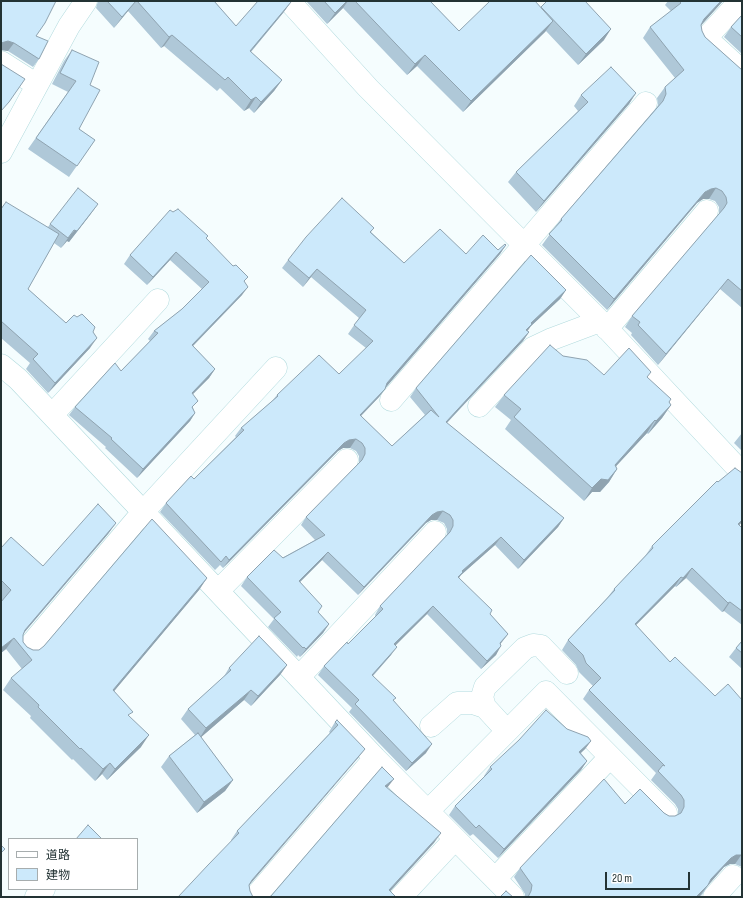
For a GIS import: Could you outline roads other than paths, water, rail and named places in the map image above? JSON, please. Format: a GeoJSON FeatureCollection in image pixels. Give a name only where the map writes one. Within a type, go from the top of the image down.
{"type":"FeatureCollection","features":[{"type":"Feature","properties":{"kind":"street"},"geometry":{"type":"LineString","coordinates":[[1,152],[69,26],[86,1]]}},
{"type":"Feature","properties":{"kind":"street"},"geometry":{"type":"LineString","coordinates":[[289,1],[368,88],[603,325],[742,473]]}},
{"type":"Feature","properties":{"kind":"street"},"geometry":{"type":"LineString","coordinates":[[740,1],[706,38],[742,71]]}},
{"type":"Feature","properties":{"kind":"street"},"geometry":{"type":"LineString","coordinates":[[1,62],[37,85]]}},
{"type":"Feature","properties":{"kind":"street"},"geometry":{"type":"LineString","coordinates":[[391,400],[646,103]]}},
{"type":"Feature","properties":{"kind":"street"},"geometry":{"type":"LineString","coordinates":[[480,406],[533,348],[552,339],[603,325],[707,211]]}},
{"type":"Feature","properties":{"kind":"street"},"geometry":{"type":"LineString","coordinates":[[52,415],[158,300]]}},
{"type":"Feature","properties":{"kind":"street"},"geometry":{"type":"LineString","coordinates":[[1,365],[18,379],[375,758],[512,897]]}},
{"type":"Feature","properties":{"kind":"street"},"geometry":{"type":"LineString","coordinates":[[27,649],[143,512],[276,368]]}},
{"type":"Feature","properties":{"kind":"street"},"geometry":{"type":"LineString","coordinates":[[218,591],[347,460]]}},
{"type":"Feature","properties":{"kind":"street"},"geometry":{"type":"LineString","coordinates":[[299,677],[435,532]]}},
{"type":"Feature","properties":{"kind":"street"},"geometry":{"type":"LineString","coordinates":[[507,731],[485,707],[482,696],[485,687],[525,648],[533,645],[541,646],[567,673]]}},
{"type":"Feature","properties":{"kind":"street"},"geometry":{"type":"LineString","coordinates":[[428,811],[546,692],[666,813]]}},
{"type":"Feature","properties":{"kind":"street"},"geometry":{"type":"LineString","coordinates":[[431,726],[457,704],[473,703],[485,707]]}},
{"type":"Feature","properties":{"kind":"street"},"geometry":{"type":"LineString","coordinates":[[494,879],[610,756]]}},
{"type":"Feature","properties":{"kind":"street"},"geometry":{"type":"LineString","coordinates":[[255,897],[375,758]]}},
{"type":"Feature","properties":{"kind":"street"},"geometry":{"type":"LineString","coordinates":[[401,897],[455,839]]}},
{"type":"Feature","properties":{"kind":"street"},"geometry":{"type":"LineString","coordinates":[[714,897],[733,876]]}}]}
